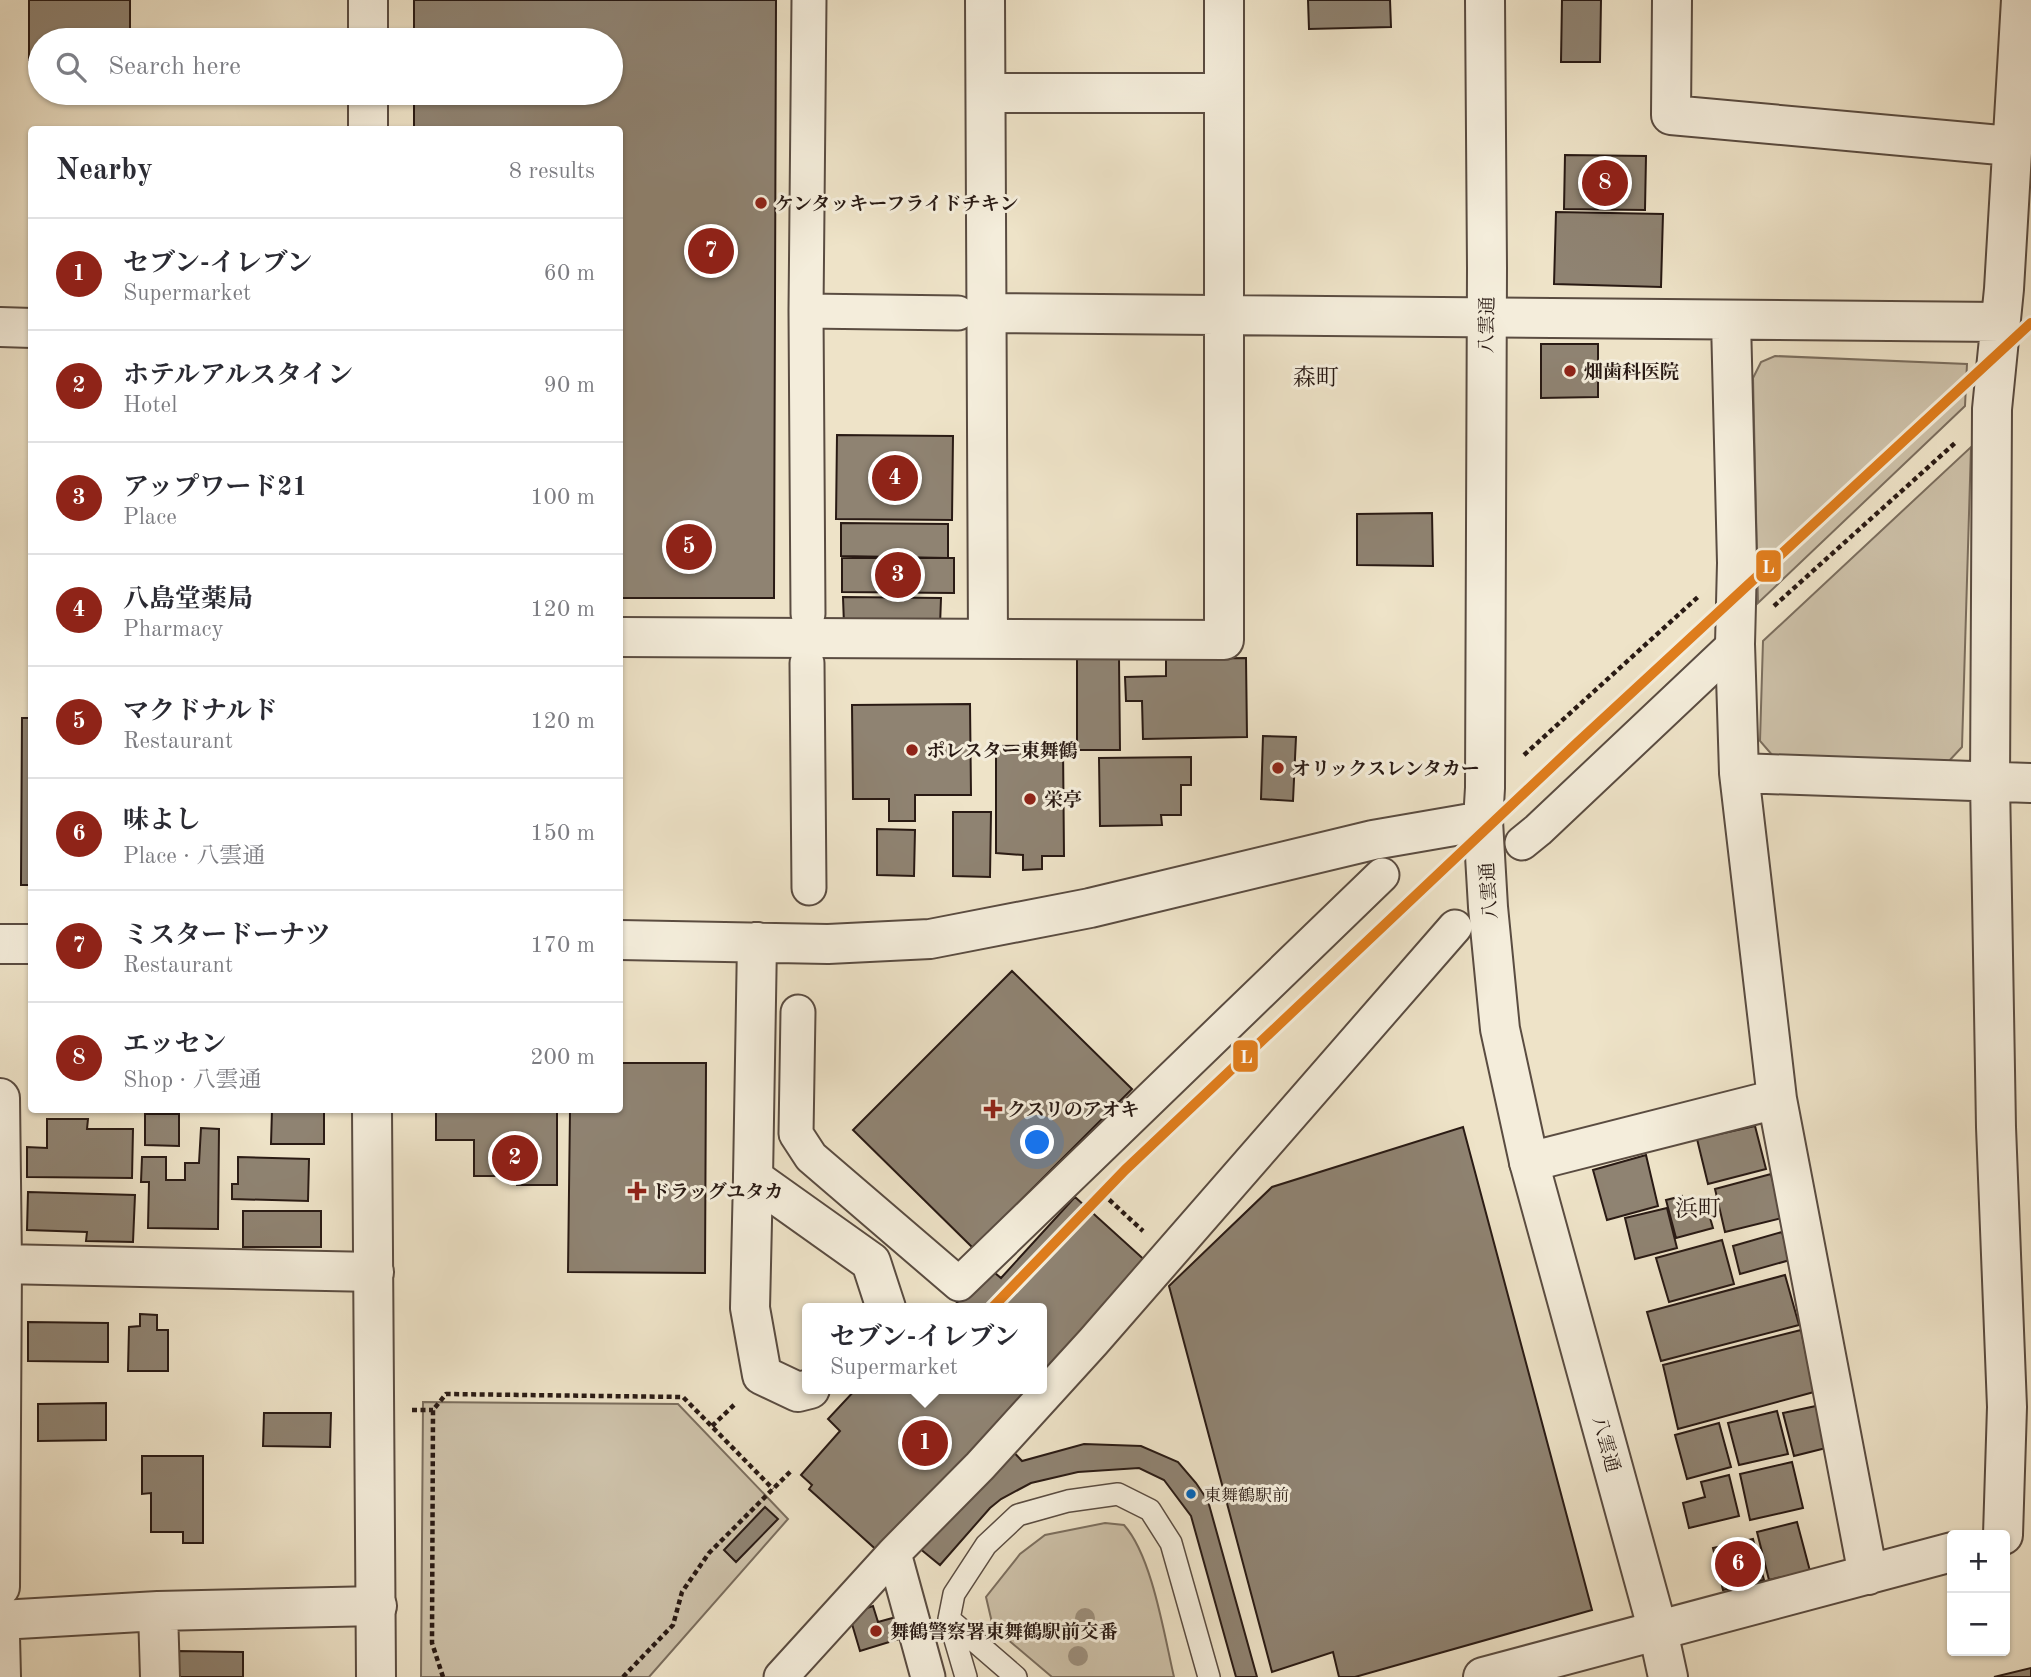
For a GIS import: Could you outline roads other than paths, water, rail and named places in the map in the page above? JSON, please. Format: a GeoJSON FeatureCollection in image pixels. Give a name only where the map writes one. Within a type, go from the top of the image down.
{"type":"FeatureCollection","features":[{"type":"Feature","properties":{"kind":"street"},"geometry":{"type":"LineString","coordinates":[[368,0],[368,28]]}},
{"type":"Feature","properties":{"kind":"street"},"geometry":{"type":"LineString","coordinates":[[809,0],[806,311],[809,888]]}},
{"type":"Feature","properties":{"kind":"street"},"geometry":{"type":"LineString","coordinates":[[985,0],[986,93],[972,313],[988,639]]}},
{"type":"Feature","properties":{"kind":"street"},"geometry":{"type":"LineString","coordinates":[[623,637],[1224,640],[1224,0]]}},
{"type":"Feature","properties":{"kind":"street","name":"八雲通"},"geometry":{"type":"LineString","coordinates":[[1485,0],[1488,268],[1483,821],[1500,1029],[1529,1162],[1658,1631],[1668,1677]]}},
{"type":"Feature","properties":{"kind":"street"},"geometry":{"type":"LineString","coordinates":[[1672,0],[1671,115],[2011,146]]}},
{"type":"Feature","properties":{"kind":"street"},"geometry":{"type":"LineString","coordinates":[[2004,1530],[2019,1406],[1996,1127],[1990,782],[1992,408],[2004,289],[2021,0]]}},
{"type":"Feature","properties":{"kind":"street"},"geometry":{"type":"LineString","coordinates":[[986,93],[1224,93]]}},
{"type":"Feature","properties":{"kind":"street"},"geometry":{"type":"LineString","coordinates":[[368,105],[368,126]]}},
{"type":"Feature","properties":{"kind":"street"},"geometry":{"type":"LineString","coordinates":[[806,311],[2000,323]]}},
{"type":"Feature","properties":{"kind":"street"},"geometry":{"type":"LineString","coordinates":[[1731,321],[1739,773],[1777,1099],[1868,1575]]}},
{"type":"Feature","properties":{"kind":"street"},"geometry":{"type":"LineString","coordinates":[[0,327],[28,328]]}},
{"type":"Feature","properties":{"kind":"street"},"geometry":{"type":"LineString","coordinates":[[1521,843],[1548,821],[1735,644]]}},
{"type":"Feature","properties":{"kind":"street"},"geometry":{"type":"LineString","coordinates":[[1739,773],[2031,783]]}},
{"type":"Feature","properties":{"kind":"street"},"geometry":{"type":"LineString","coordinates":[[623,940],[828,944],[930,939],[1090,908],[1373,840],[1483,821]]}},
{"type":"Feature","properties":{"kind":"street"},"geometry":{"type":"LineString","coordinates":[[798,1012],[796,1134],[811,1157],[959,1284],[1382,875]]}},
{"type":"Feature","properties":{"kind":"street"},"geometry":{"type":"LineString","coordinates":[[1047,1392],[1455,927]]}},
{"type":"Feature","properties":{"kind":"street"},"geometry":{"type":"LineString","coordinates":[[757,942],[750,1308],[762,1375],[798,1392],[802,1391]]}},
{"type":"Feature","properties":{"kind":"street"},"geometry":{"type":"LineString","coordinates":[[0,944],[28,944]]}},
{"type":"Feature","properties":{"kind":"street"},"geometry":{"type":"LineString","coordinates":[[0,1098],[0,1587]]}},
{"type":"Feature","properties":{"kind":"street"},"geometry":{"type":"LineString","coordinates":[[1529,1162],[1777,1099]]}},
{"type":"Feature","properties":{"kind":"street"},"geometry":{"type":"LineString","coordinates":[[372,1113],[376,1677]]}},
{"type":"Feature","properties":{"kind":"street"},"geometry":{"type":"LineString","coordinates":[[753,1178],[871,1262],[884,1303]]}},
{"type":"Feature","properties":{"kind":"street"},"geometry":{"type":"LineString","coordinates":[[2,1264],[374,1272]]}},
{"type":"Feature","properties":{"kind":"street"},"geometry":{"type":"LineString","coordinates":[[781,1677],[1045,1394]]}},
{"type":"Feature","properties":{"kind":"street"},"geometry":{"type":"LineString","coordinates":[[894,1553],[928,1677]]}},
{"type":"Feature","properties":{"kind":"street"},"geometry":{"type":"LineString","coordinates":[[1483,1677],[1947,1553]]}},
{"type":"Feature","properties":{"kind":"street"},"geometry":{"type":"LineString","coordinates":[[0,1619],[158,1611],[377,1606]]}},
{"type":"Feature","properties":{"kind":"street"},"geometry":{"type":"LineString","coordinates":[[158,1611],[160,1677]]}},
{"type":"Feature","properties":{"kind":"street"},"geometry":{"type":"LineString","coordinates":[[0,1636],[1,1677]]}},
{"type":"Feature","properties":{"kind":"lane"},"geometry":{"type":"LineString","coordinates":[[966,1677],[949,1619],[954,1594],[986,1545],[1018,1515],[1068,1500],[1118,1494],[1150,1510],[1171,1543],[1209,1677]]}},
{"type":"Feature","properties":{"kind":"lane"},"geometry":{"type":"LineString","coordinates":[[949,1619],[1016,1677]]}},
{"type":"Feature","properties":{"kind":"place","name":"エッセン"},"geometry":{"type":"Point","coordinates":[1605,183]}},
{"type":"Feature","properties":{"kind":"place","name":"ケンタッキーフライドチキン"},"geometry":{"type":"Point","coordinates":[761,203]}},
{"type":"Feature","properties":{"kind":"place","name":"ミスタードーナツ"},"geometry":{"type":"Point","coordinates":[711,251]}},
{"type":"Feature","properties":{"kind":"place","name":"畑歯科医院"},"geometry":{"type":"Point","coordinates":[1570,371]}},
{"type":"Feature","properties":{"kind":"place","name":"八島堂薬局"},"geometry":{"type":"Point","coordinates":[895,478]}},
{"type":"Feature","properties":{"kind":"place","name":"マクドナルド"},"geometry":{"type":"Point","coordinates":[689,547]}},
{"type":"Feature","properties":{"kind":"place","name":"アップワード21"},"geometry":{"type":"Point","coordinates":[898,575]}},
{"type":"Feature","properties":{"kind":"place","name":"ポレスター東舞鶴"},"geometry":{"type":"Point","coordinates":[912,750]}},
{"type":"Feature","properties":{"kind":"place","name":"オリックスレンタカー"},"geometry":{"type":"Point","coordinates":[1278,768]}},
{"type":"Feature","properties":{"kind":"place","name":"栄亭"},"geometry":{"type":"Point","coordinates":[1030,799]}},
{"type":"Feature","properties":{"kind":"place","name":"クスリのアオキ"},"geometry":{"type":"Point","coordinates":[993,1109]}},
{"type":"Feature","properties":{"kind":"place","name":"ホテルアルスタイン"},"geometry":{"type":"Point","coordinates":[515,1158]}},
{"type":"Feature","properties":{"kind":"place","name":"ドラッグユタカ"},"geometry":{"type":"Point","coordinates":[637,1191]}},
{"type":"Feature","properties":{"kind":"place","name":"セブン-イレブン"},"geometry":{"type":"Point","coordinates":[925,1443]}},
{"type":"Feature","properties":{"kind":"place","name":"東舞鶴駅前"},"geometry":{"type":"Point","coordinates":[1191,1494]}},
{"type":"Feature","properties":{"kind":"place","name":"味よし"},"geometry":{"type":"Point","coordinates":[1738,1564]}},
{"type":"Feature","properties":{"kind":"place","name":"舞鶴警察署東舞鶴駅前交番"},"geometry":{"type":"Point","coordinates":[876,1631]}},
{"type":"Feature","properties":{"kind":"district","name":"森町"},"geometry":{"type":"Point","coordinates":[1316,377]}},
{"type":"Feature","properties":{"kind":"district","name":"浜町"},"geometry":{"type":"Point","coordinates":[1698,1208]}}]}
